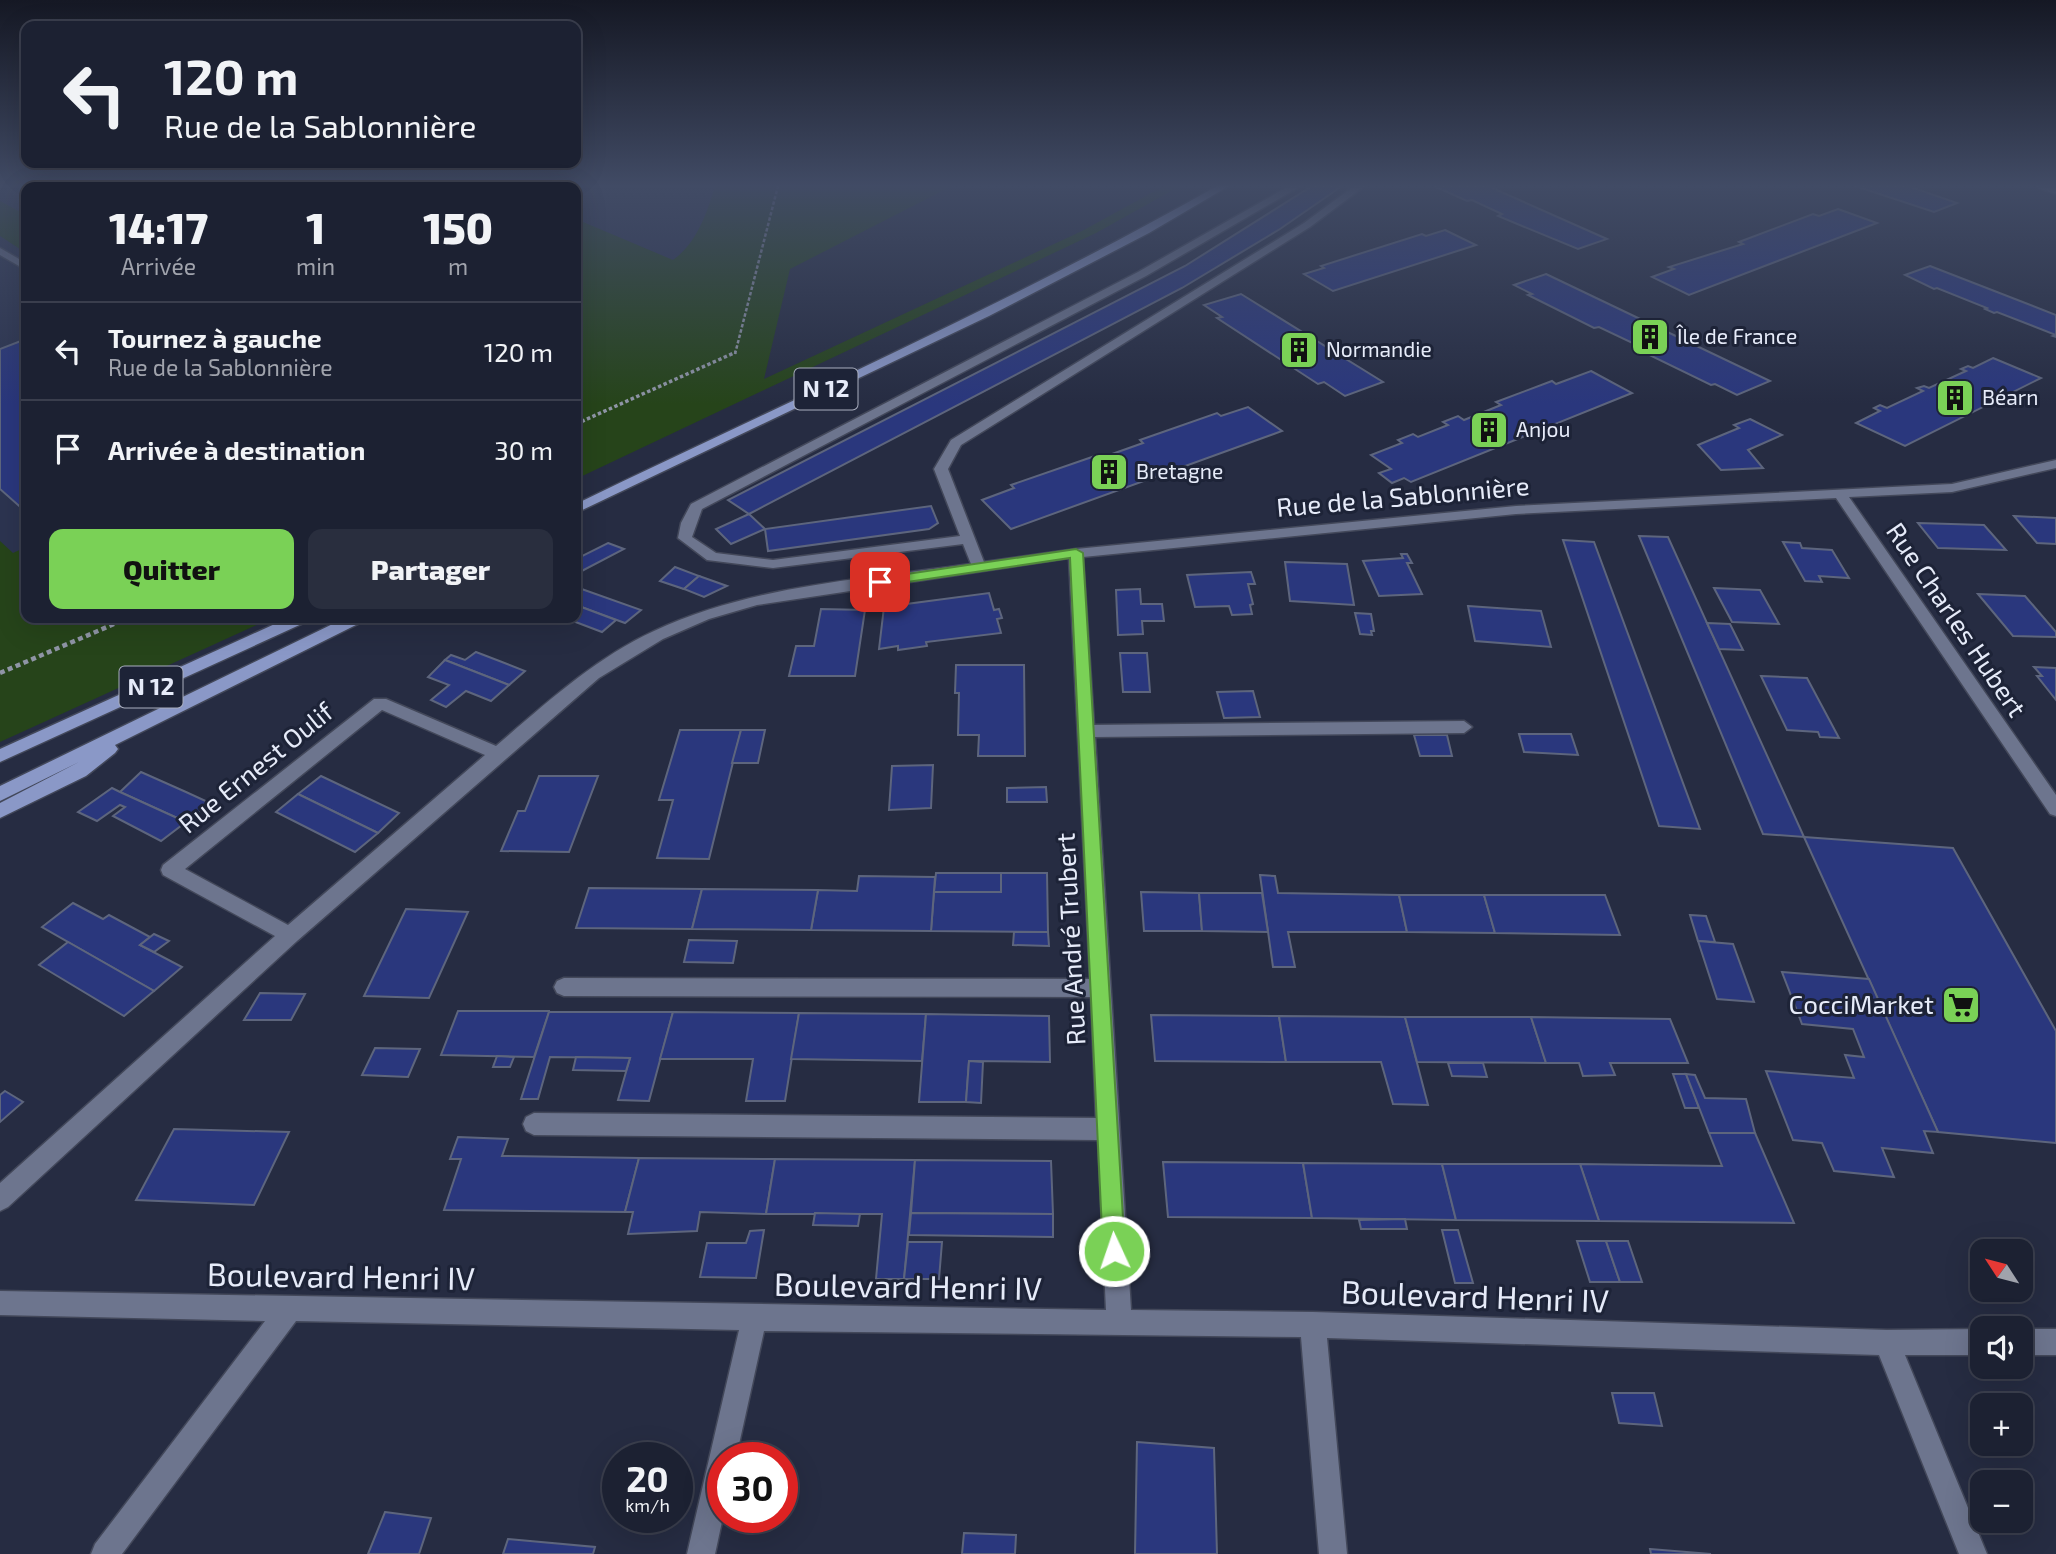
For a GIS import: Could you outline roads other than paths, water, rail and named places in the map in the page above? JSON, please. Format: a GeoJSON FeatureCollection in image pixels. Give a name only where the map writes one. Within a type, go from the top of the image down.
{"type":"FeatureCollection","features":[{"type":"Feature","properties":{"kind":"main road","name":"N 12"},"geometry":{"type":"LineString","coordinates":[[581,507],[997,309],[1094,259]]}},
{"type":"Feature","properties":{"kind":"main road","name":"N 12"},"geometry":{"type":"LineString","coordinates":[[581,501],[655,470]]}},
{"type":"Feature","properties":{"kind":"main road","name":"N 12"},"geometry":{"type":"LineString","coordinates":[[0,756],[290,623]]}},
{"type":"Feature","properties":{"kind":"main road","name":"N 12"},"geometry":{"type":"LineString","coordinates":[[0,794],[346,623]]}},
{"type":"Feature","properties":{"kind":"main road","name":"N 12"},"geometry":{"type":"LineString","coordinates":[[0,811],[80,771],[145,722]]}},
{"type":"Feature","properties":{"kind":"street"},"geometry":{"type":"LineString","coordinates":[[967,539],[773,564],[712,557],[685,538],[688,523],[696,507],[1170,259]]}},
{"type":"Feature","properties":{"kind":"street"},"geometry":{"type":"LineString","coordinates":[[979,568],[941,469],[956,443],[1253,259]]}},
{"type":"Feature","properties":{"kind":"street","name":"Rue de la Sablonnière"},"geometry":{"type":"LineString","coordinates":[[498,754],[593,674],[658,635],[704,616],[756,600],[1076,553],[1516,510],[1952,488],[2056,464]]}},
{"type":"Feature","properties":{"kind":"street","name":"Rue Charles Hubert"},"geometry":{"type":"LineString","coordinates":[[1840,494],[2056,809]]}},
{"type":"Feature","properties":{"kind":"street","name":"Rue André Trubert"},"geometry":{"type":"LineString","coordinates":[[1076,553],[1119,1322]]}},
{"type":"Feature","properties":{"kind":"street","name":"Rue Ernest Oulif"},"geometry":{"type":"LineString","coordinates":[[290,935],[170,870],[380,702],[498,754]]}},
{"type":"Feature","properties":{"kind":"street"},"geometry":{"type":"LineString","coordinates":[[1086,731],[1464,727]]}},
{"type":"Feature","properties":{"kind":"street"},"geometry":{"type":"LineString","coordinates":[[0,1199],[290,935],[498,754]]}},
{"type":"Feature","properties":{"kind":"street"},"geometry":{"type":"LineString","coordinates":[[564,987],[1100,988]]}},
{"type":"Feature","properties":{"kind":"street"},"geometry":{"type":"LineString","coordinates":[[534,1124],[1108,1129]]}},
{"type":"Feature","properties":{"kind":"street","name":"Boulevard Henri IV"},"geometry":{"type":"LineString","coordinates":[[0,1303],[754,1318],[1313,1325],[1887,1343],[1970,1342]]}},
{"type":"Feature","properties":{"kind":"street"},"geometry":{"type":"LineString","coordinates":[[105,1554],[289,1310]]}},
{"type":"Feature","properties":{"kind":"street"},"geometry":{"type":"LineString","coordinates":[[702,1554],[754,1318]]}},
{"type":"Feature","properties":{"kind":"street"},"geometry":{"type":"LineString","coordinates":[[1313,1325],[1333,1554]]}},
{"type":"Feature","properties":{"kind":"street"},"geometry":{"type":"LineString","coordinates":[[2033,1342],[2056,1342]]}},
{"type":"Feature","properties":{"kind":"street"},"geometry":{"type":"LineString","coordinates":[[1887,1343],[1973,1554]]}},
{"type":"Feature","properties":{"kind":"place","name":"Île de France"},"geometry":{"type":"Point","coordinates":[1650,337]}},
{"type":"Feature","properties":{"kind":"place","name":"Normandie"},"geometry":{"type":"Point","coordinates":[1299,350]}},
{"type":"Feature","properties":{"kind":"place","name":"Béarn"},"geometry":{"type":"Point","coordinates":[1955,398]}},
{"type":"Feature","properties":{"kind":"place","name":"Anjou"},"geometry":{"type":"Point","coordinates":[1489,430]}},
{"type":"Feature","properties":{"kind":"place","name":"Bretagne"},"geometry":{"type":"Point","coordinates":[1109,472]}},
{"type":"Feature","properties":{"kind":"place","name":"CocciMarket"},"geometry":{"type":"Point","coordinates":[1961,1005]}}]}
